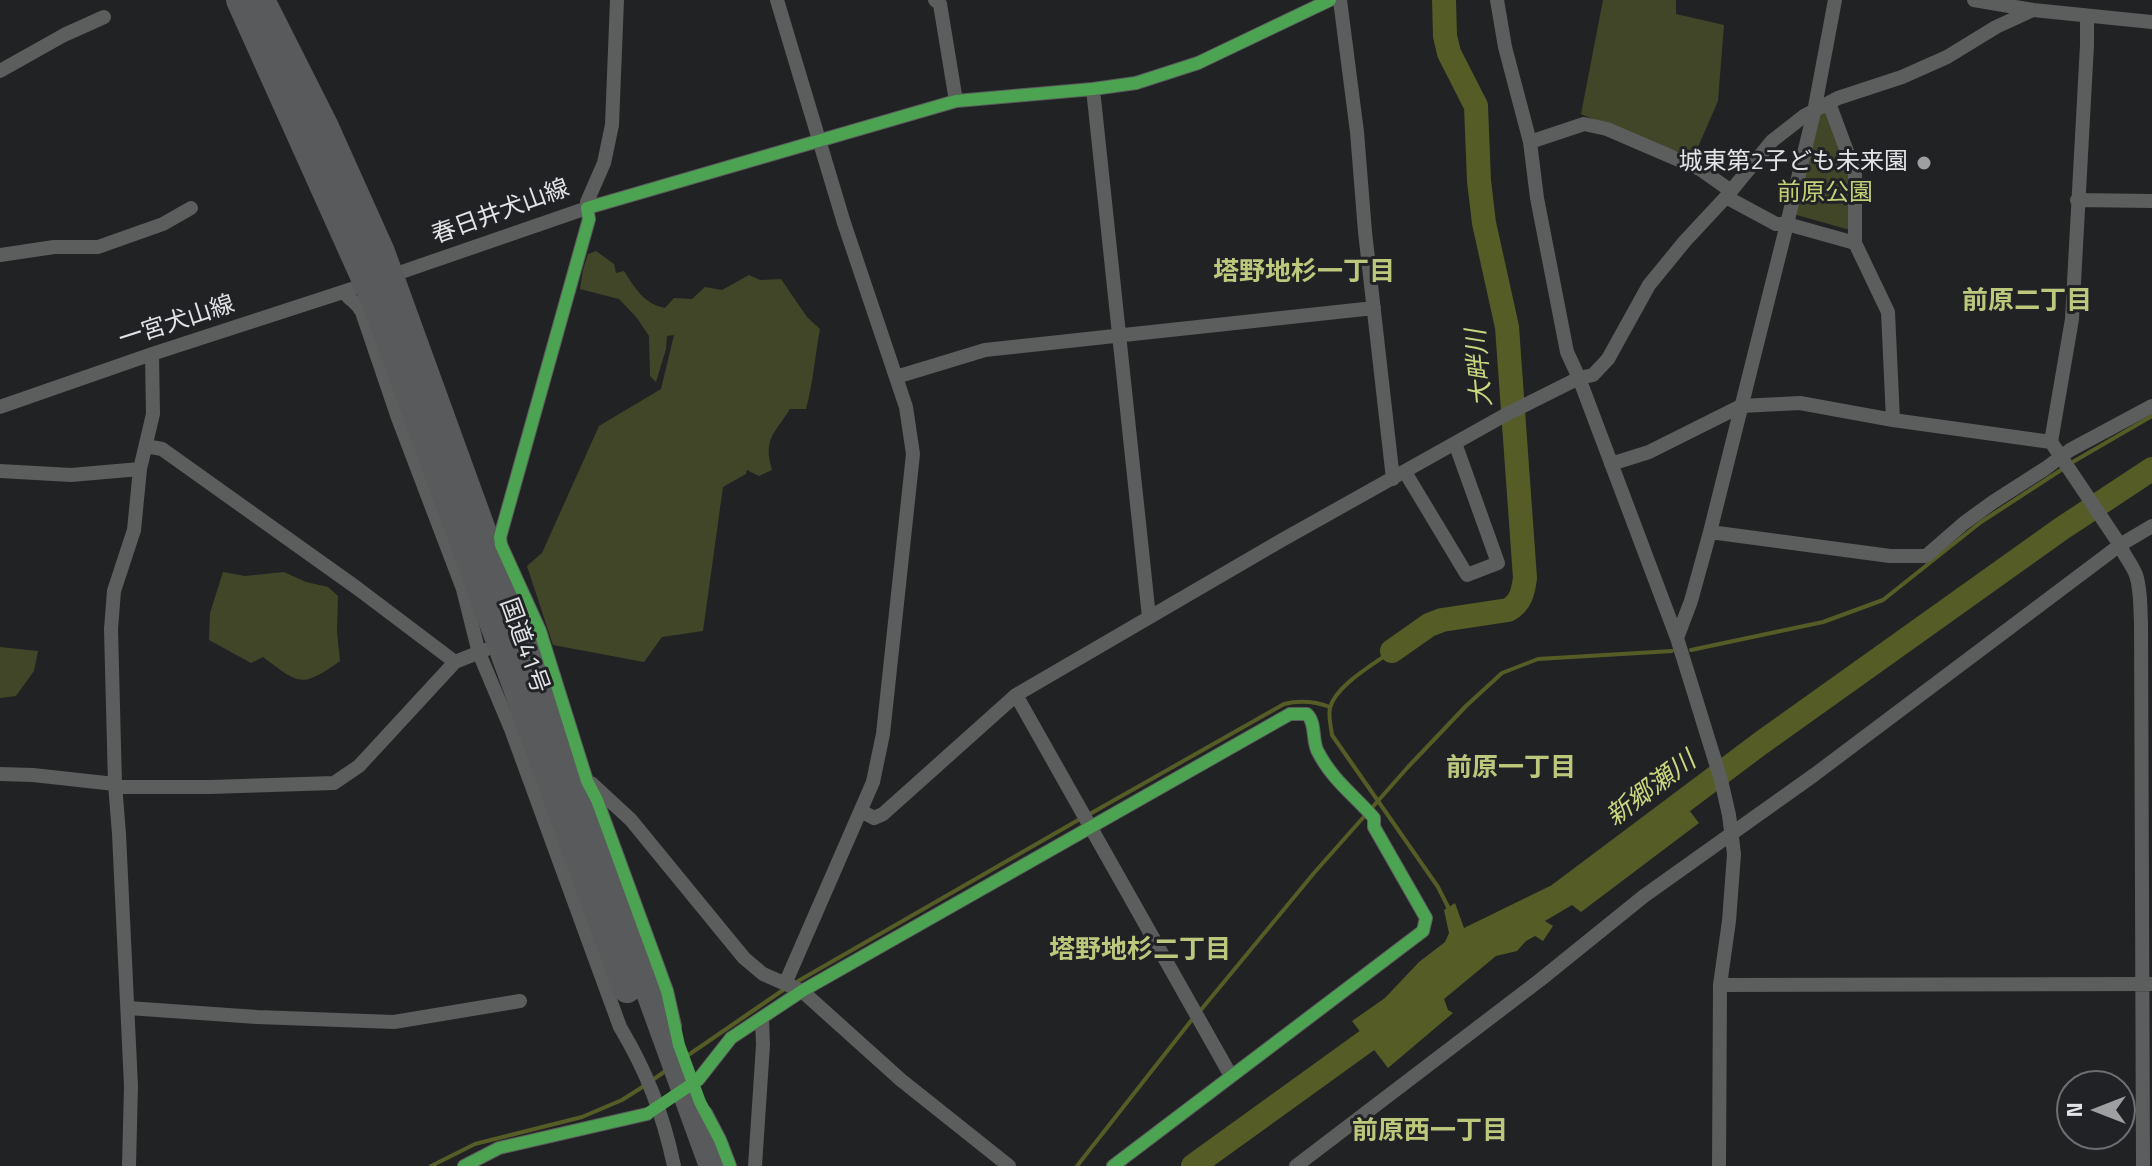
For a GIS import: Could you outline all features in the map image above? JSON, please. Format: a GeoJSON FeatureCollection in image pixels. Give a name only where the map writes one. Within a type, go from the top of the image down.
{"type":"FeatureCollection","features":[{"type":"Feature","properties":{"kind":"highway","name":"国道41号"},"geometry":{"type":"LineString","coordinates":[[240,0],[367,284],[713,1166]]}},
{"type":"Feature","properties":{"kind":"highway","name":"国道41号"},"geometry":{"type":"LineString","coordinates":[[261,0],[324,125],[381,252],[367,284],[693,1166]]}},
{"type":"Feature","properties":{"kind":"highway"},"geometry":{"type":"LineString","coordinates":[[273,0],[305,66],[324,125]]}},
{"type":"Feature","properties":{"kind":"street","name":"春日井犬山線"},"geometry":{"type":"LineString","coordinates":[[367,284],[587,208],[604,163],[612,125],[617,0]]}},
{"type":"Feature","properties":{"kind":"street"},"geometry":{"type":"LineString","coordinates":[[777,0],[844,223],[906,407],[913,454],[883,734],[873,782],[785,984]]}},
{"type":"Feature","properties":{"kind":"street"},"geometry":{"type":"LineString","coordinates":[[935,0],[940,4],[956,101]]}},
{"type":"Feature","properties":{"kind":"street"},"geometry":{"type":"LineString","coordinates":[[730,1166],[700,1102],[679,1045],[667,991],[501,545],[500,537],[589,219],[587,208],[956,101],[1136,83],[1198,63],[1330,0]]}},
{"type":"Feature","properties":{"kind":"street"},"geometry":{"type":"LineString","coordinates":[[1340,0],[1357,132],[1374,308],[1399,475],[1467,575],[1498,563],[1455,443]]}},
{"type":"Feature","properties":{"kind":"street"},"geometry":{"type":"LineString","coordinates":[[1497,0],[1505,47],[1530,142],[1567,352],[1677,638],[1721,780],[1732,833],[1732,890],[1720,985],[1719,1166]]}},
{"type":"Feature","properties":{"kind":"street"},"geometry":{"type":"LineString","coordinates":[[1677,638],[1710,532],[1787,224],[1814,112],[1835,0]]}},
{"type":"Feature","properties":{"kind":"street"},"geometry":{"type":"LineString","coordinates":[[1974,0],[2087,17],[2152,22]]}},
{"type":"Feature","properties":{"kind":"street"},"geometry":{"type":"LineString","coordinates":[[861,811],[874,818],[883,814],[1016,695],[1455,443],[1579,378],[1593,375],[1602,367],[1649,285],[1772,141],[1804,116],[1829,103],[1947,57],[1996,27],[2033,10]]}},
{"type":"Feature","properties":{"kind":"street"},"geometry":{"type":"LineString","coordinates":[[0,71],[64,35],[104,17]]}},
{"type":"Feature","properties":{"kind":"street"},"geometry":{"type":"LineString","coordinates":[[2051,442],[2072,319],[2087,17]]}},
{"type":"Feature","properties":{"kind":"street"},"geometry":{"type":"LineString","coordinates":[[1093,89],[1149,617]]}},
{"type":"Feature","properties":{"kind":"street"},"geometry":{"type":"LineString","coordinates":[[1829,103],[1855,173],[1855,243],[1888,312],[1893,420]]}},
{"type":"Feature","properties":{"kind":"street"},"geometry":{"type":"LineString","coordinates":[[1530,142],[1584,124],[1607,129],[1700,169],[1728,194],[1776,224],[1787,224],[1855,243]]}},
{"type":"Feature","properties":{"kind":"street"},"geometry":{"type":"LineString","coordinates":[[2077,200],[2152,201]]}},
{"type":"Feature","properties":{"kind":"street"},"geometry":{"type":"LineString","coordinates":[[0,255],[54,247],[98,247],[163,224],[191,208]]}},
{"type":"Feature","properties":{"kind":"street","name":"一宮犬山線"},"geometry":{"type":"LineString","coordinates":[[0,407],[367,284]]}},
{"type":"Feature","properties":{"kind":"street"},"geometry":{"type":"LineString","coordinates":[[367,284],[348,298],[357,302],[362,312],[620,1027],[640,1061],[665,1125],[674,1166]]}},
{"type":"Feature","properties":{"kind":"street"},"geometry":{"type":"LineString","coordinates":[[896,377],[985,350],[1374,308]]}},
{"type":"Feature","properties":{"kind":"street"},"geometry":{"type":"LineString","coordinates":[[129,1166],[131,1086],[115,784],[111,629],[114,591],[134,530],[140,469],[153,414],[152,354]]}},
{"type":"Feature","properties":{"kind":"street"},"geometry":{"type":"LineString","coordinates":[[1611,464],[1649,452],[1741,406],[1800,403],[1893,420],[2051,442],[2120,545],[2136,574],[2139,591],[2146,663],[2147,984],[2143,1166]]}},
{"type":"Feature","properties":{"kind":"street"},"geometry":{"type":"LineString","coordinates":[[1710,532],[1890,556],[1926,556],[1964,523],[2070,450],[2152,406]]}},
{"type":"Feature","properties":{"kind":"street"},"geometry":{"type":"LineString","coordinates":[[146,446],[162,449],[455,662]]}},
{"type":"Feature","properties":{"kind":"street"},"geometry":{"type":"LineString","coordinates":[[0,471],[71,475],[140,469]]}},
{"type":"Feature","properties":{"kind":"street"},"geometry":{"type":"LineString","coordinates":[[1296,1166],[1540,980],[1644,896],[1839,757],[2120,545],[2152,526]]}},
{"type":"Feature","properties":{"kind":"street"},"geometry":{"type":"LineString","coordinates":[[0,774],[33,775],[120,787],[334,783],[359,766],[455,662],[486,650]]}},
{"type":"Feature","properties":{"kind":"street"},"geometry":{"type":"LineString","coordinates":[[1016,695],[1231,1076]]}},
{"type":"Feature","properties":{"kind":"street"},"geometry":{"type":"LineString","coordinates":[[698,1080],[731,1038],[802,991],[1290,714],[1307,714],[1312,718],[1316,747],[1344,790],[1374,818],[1374,827],[1426,918],[1423,931],[1113,1166]]}},
{"type":"Feature","properties":{"kind":"street"},"geometry":{"type":"LineString","coordinates":[[587,781],[631,820],[744,958],[763,974],[802,991],[901,1080],[1009,1166]]}},
{"type":"Feature","properties":{"kind":"street"},"geometry":{"type":"LineString","coordinates":[[1720,985],[2147,984]]}},
{"type":"Feature","properties":{"kind":"street"},"geometry":{"type":"LineString","coordinates":[[128,1008],[394,1022],[520,1001]]}},
{"type":"Feature","properties":{"kind":"street"},"geometry":{"type":"LineString","coordinates":[[755,1166],[762,1018]]}},
{"type":"Feature","properties":{"kind":"street"},"geometry":{"type":"LineString","coordinates":[[464,1166],[499,1148],[647,1114]]}},
{"type":"Feature","properties":{"kind":"green space"},"geometry":{"type":"Polygon","coordinates":[[[1603,0],[1676,0],[1676,14],[1724,25],[1718,101],[1694,156],[1644,142],[1581,114],[1603,0]]]}},
{"type":"Feature","properties":{"kind":"green space","name":"前原公園"},"geometry":{"type":"Polygon","coordinates":[[[1827,110],[1851,178],[1850,230],[1793,214],[1817,114],[1827,110]]]}},
{"type":"Feature","properties":{"kind":"green space"},"geometry":{"type":"Polygon","coordinates":[[[596,251],[614,264],[616,273],[624,271],[646,299],[665,308],[674,298],[692,299],[705,287],[722,290],[749,275],[760,280],[781,279],[807,317],[820,329],[806,409],[790,409],[775,431],[769,451],[772,470],[759,476],[747,470],[746,474],[723,487],[703,631],[662,637],[644,662],[553,645],[527,566],[542,553],[599,426],[661,389],[674,335],[667,336],[656,382],[650,376],[649,336],[637,318],[619,299],[580,289],[588,254],[596,251]]]}},
{"type":"Feature","properties":{"kind":"green space"},"geometry":{"type":"Polygon","coordinates":[[[223,572],[245,576],[284,572],[328,587],[338,596],[340,661],[317,676],[301,680],[263,657],[251,663],[209,640],[210,613],[223,572]]]}},
{"type":"Feature","properties":{"kind":"green space"},"geometry":{"type":"Polygon","coordinates":[[[0,647],[38,651],[34,671],[16,696],[0,698],[0,647]]]}},
{"type":"Feature","properties":{"kind":"shaded area"},"geometry":{"type":"Polygon","coordinates":[[[1689,810],[1699,823],[1581,912],[1572,905],[1545,921],[1553,926],[1543,941],[1535,936],[1517,951],[1496,956],[1444,999],[1448,1010],[1453,1013],[1388,1068],[1352,1021],[1385,998],[1419,962],[1445,942],[1449,933],[1444,910],[1455,903],[1464,928],[1550,886],[1568,894],[1606,868],[1630,846],[1689,810]]]}},
{"type":"Feature","properties":{"kind":"waterway","name":"大畔川"},"geometry":{"type":"LineString","coordinates":[[1392,651],[1429,625],[1442,620],[1508,610],[1521,597],[1525,578],[1507,327],[1484,223],[1476,106],[1449,53],[1444,0]]}},
{"type":"Feature","properties":{"kind":"waterway"},"geometry":{"type":"LineString","coordinates":[[2071,463],[2152,416]]}},
{"type":"Feature","properties":{"kind":"waterway"},"geometry":{"type":"LineString","coordinates":[[1691,650],[1823,622],[1883,600],[1981,522],[2064,468]]}},
{"type":"Feature","properties":{"kind":"waterway","name":"新郷瀬川"},"geometry":{"type":"LineString","coordinates":[[1537,911],[1761,743],[2061,529],[2152,469]]}},
{"type":"Feature","properties":{"kind":"waterway"},"geometry":{"type":"LineString","coordinates":[[1392,651],[1356,676],[1333,700],[1329,715],[1332,735],[1438,887],[1450,911]]}},
{"type":"Feature","properties":{"kind":"waterway"},"geometry":{"type":"LineString","coordinates":[[1200,1011],[1314,873],[1408,767],[1502,673],[1538,659],[1672,651]]}},
{"type":"Feature","properties":{"kind":"waterway"},"geometry":{"type":"LineString","coordinates":[[1088,815],[1284,704],[1307,702],[1330,707]]}},
{"type":"Feature","properties":{"kind":"waterway"},"geometry":{"type":"LineString","coordinates":[[793,984],[1080,819]]}},
{"type":"Feature","properties":{"kind":"waterway"},"geometry":{"type":"LineString","coordinates":[[684,1058],[786,988]]}},
{"type":"Feature","properties":{"kind":"waterway"},"geometry":{"type":"LineString","coordinates":[[1077,1166],[1194,1017]]}},
{"type":"Feature","properties":{"kind":"waterway","name":"新郷瀬川"},"geometry":{"type":"LineString","coordinates":[[1193,1166],[1394,1021]]}},
{"type":"Feature","properties":{"kind":"waterway"},"geometry":{"type":"LineString","coordinates":[[651,1081],[667,1070]]}},
{"type":"Feature","properties":{"kind":"waterway"},"geometry":{"type":"LineString","coordinates":[[431,1166],[475,1144],[582,1117],[622,1100],[644,1086]]}},
{"type":"Feature","properties":{"kind":"cycle path"},"geometry":{"type":"LineString","coordinates":[[730,1166],[700,1102],[679,1045],[667,991],[597,800],[587,781],[540,631],[501,545],[500,537],[589,219],[587,208],[956,101],[1136,83],[1198,63],[1330,0]]}},
{"type":"Feature","properties":{"kind":"cycle path"},"geometry":{"type":"LineString","coordinates":[[464,1166],[499,1148],[647,1114],[698,1080],[731,1038],[802,991],[1290,714],[1307,714],[1323,761],[1374,818],[1374,827],[1426,918],[1423,931],[1113,1166]]}},
{"type":"Feature","properties":{"kind":"place","name":"城東第2子ども未来園"},"geometry":{"type":"Point","coordinates":[1924,163]}},
{"type":"Feature","properties":{"kind":"district","name":"塔野地杉一丁目"},"geometry":{"type":"Point","coordinates":[1304,274]}},
{"type":"Feature","properties":{"kind":"district","name":"前原二丁目"},"geometry":{"type":"Point","coordinates":[2027,303]}},
{"type":"Feature","properties":{"kind":"district","name":"前原一丁目"},"geometry":{"type":"Point","coordinates":[1511,770]}},
{"type":"Feature","properties":{"kind":"district","name":"塔野地杉二丁目"},"geometry":{"type":"Point","coordinates":[1140,952]}},
{"type":"Feature","properties":{"kind":"district","name":"前原西一丁目"},"geometry":{"type":"Point","coordinates":[1430,1133]}}]}
